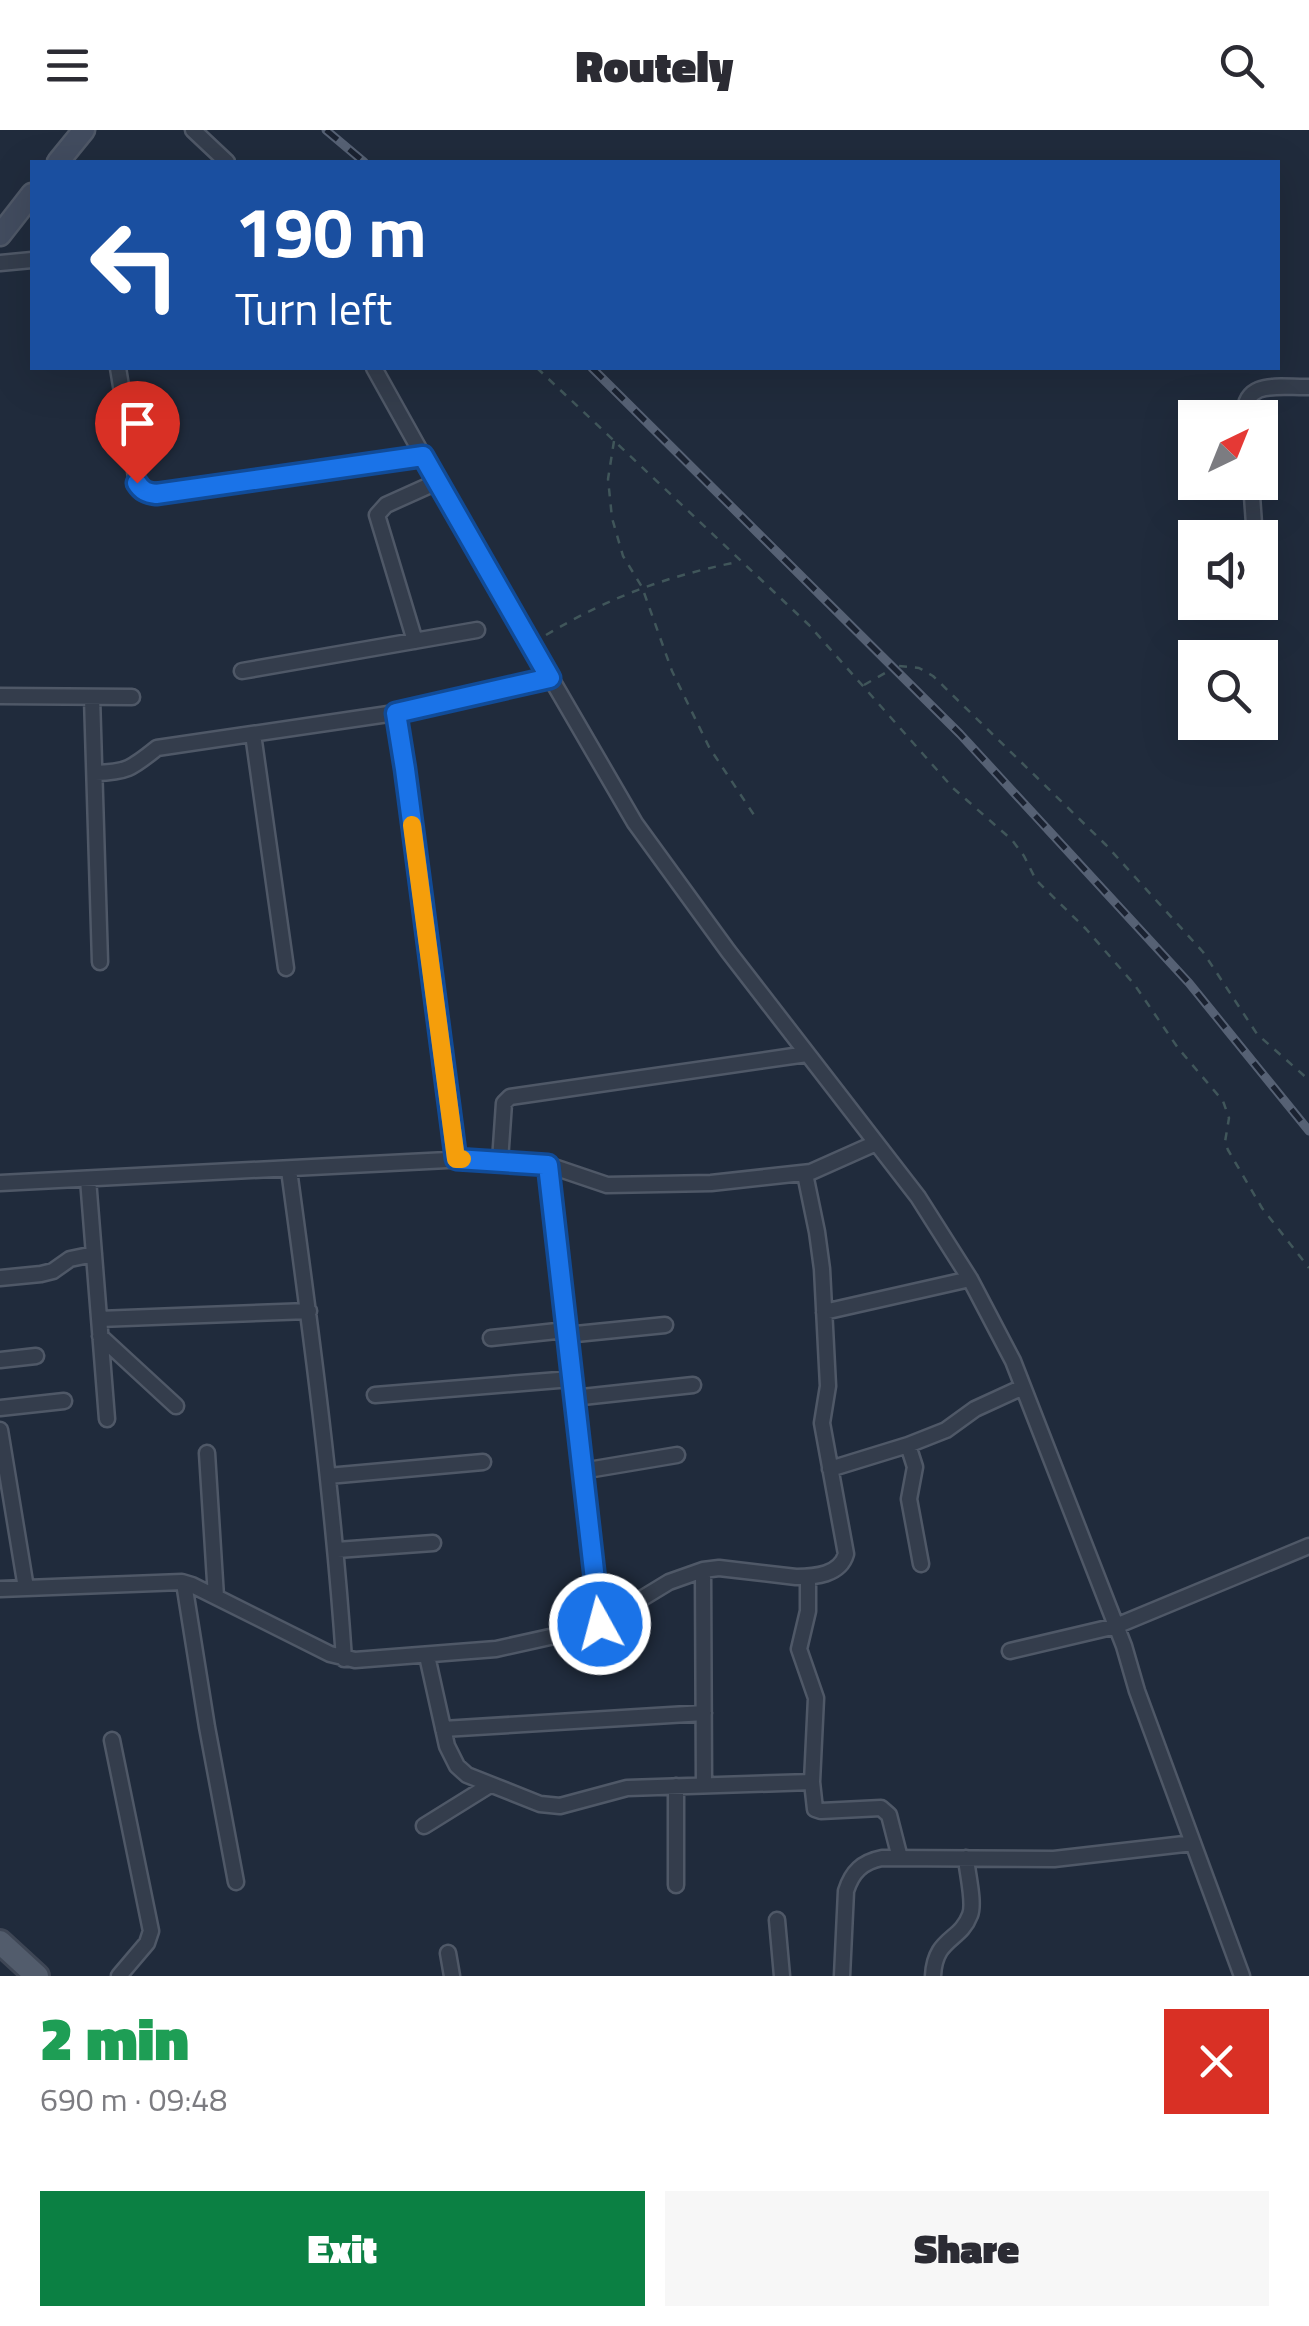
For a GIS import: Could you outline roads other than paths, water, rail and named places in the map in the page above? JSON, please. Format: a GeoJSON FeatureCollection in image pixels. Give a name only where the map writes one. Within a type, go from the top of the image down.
{"type":"FeatureCollection","features":[{"type":"Feature","properties":{"kind":"main road"},"geometry":{"type":"LineString","coordinates":[[60,160],[84,130]]}},
{"type":"Feature","properties":{"kind":"main road"},"geometry":{"type":"LineString","coordinates":[[0,235],[30,197]]}},
{"type":"Feature","properties":{"kind":"main road"},"geometry":{"type":"LineString","coordinates":[[0,1942],[37,1976]]}},
{"type":"Feature","properties":{"kind":"street"},"geometry":{"type":"LineString","coordinates":[[193,130],[225,160]]}},
{"type":"Feature","properties":{"kind":"street"},"geometry":{"type":"LineString","coordinates":[[0,263],[30,260]]}},
{"type":"Feature","properties":{"kind":"street"},"geometry":{"type":"LineString","coordinates":[[118,370],[137,483],[148,494],[423,456]]}},
{"type":"Feature","properties":{"kind":"street"},"geometry":{"type":"LineString","coordinates":[[375,370],[635,823],[728,951],[918,1197],[1005,1342],[1116,1626],[1242,1976]]}},
{"type":"Feature","properties":{"kind":"street"},"geometry":{"type":"LineString","coordinates":[[1247,400],[1260,388],[1309,386]]}},
{"type":"Feature","properties":{"kind":"street"},"geometry":{"type":"LineString","coordinates":[[415,640],[377,514],[386,504],[437,482]]}},
{"type":"Feature","properties":{"kind":"street"},"geometry":{"type":"LineString","coordinates":[[242,670],[477,630]]}},
{"type":"Feature","properties":{"kind":"street"},"geometry":{"type":"LineString","coordinates":[[95,774],[128,770],[158,748],[396,713],[550,678]]}},
{"type":"Feature","properties":{"kind":"street"},"geometry":{"type":"LineString","coordinates":[[0,696],[132,697]]}},
{"type":"Feature","properties":{"kind":"street"},"geometry":{"type":"LineString","coordinates":[[92,697],[100,962]]}},
{"type":"Feature","properties":{"kind":"street"},"geometry":{"type":"LineString","coordinates":[[396,713],[456,1159]]}},
{"type":"Feature","properties":{"kind":"street"},"geometry":{"type":"LineString","coordinates":[[252,734],[286,968]]}},
{"type":"Feature","properties":{"kind":"street"},"geometry":{"type":"LineString","coordinates":[[500,1161],[504,1104],[510,1096],[807,1054]]}},
{"type":"Feature","properties":{"kind":"street"},"geometry":{"type":"LineString","coordinates":[[0,1183],[456,1159],[548,1165],[598,1183],[619,1186],[711,1183],[805,1174],[876,1143]]}},
{"type":"Feature","properties":{"kind":"street"},"geometry":{"type":"LineString","coordinates":[[548,1165],[600,1624]]}},
{"type":"Feature","properties":{"kind":"street"},"geometry":{"type":"LineString","coordinates":[[290,1170],[328,1476],[344,1659]]}},
{"type":"Feature","properties":{"kind":"street"},"geometry":{"type":"LineString","coordinates":[[0,1589],[184,1583],[344,1659],[356,1660],[504,1648],[600,1624],[669,1582],[703,1570],[808,1577],[833,1571],[846,1559],[822,1423],[828,1386],[820,1251],[805,1174]]}},
{"type":"Feature","properties":{"kind":"street"},"geometry":{"type":"LineString","coordinates":[[88,1179],[106,1419]]}},
{"type":"Feature","properties":{"kind":"street"},"geometry":{"type":"LineString","coordinates":[[0,1278],[53,1271],[70,1260],[94,1254]]}},
{"type":"Feature","properties":{"kind":"street"},"geometry":{"type":"LineString","coordinates":[[824,1312],[970,1279]]}},
{"type":"Feature","properties":{"kind":"street"},"geometry":{"type":"LineString","coordinates":[[98,1319],[308,1311]]}},
{"type":"Feature","properties":{"kind":"street"},"geometry":{"type":"LineString","coordinates":[[492,1338],[665,1326]]}},
{"type":"Feature","properties":{"kind":"street"},"geometry":{"type":"LineString","coordinates":[[100,1336],[176,1406]]}},
{"type":"Feature","properties":{"kind":"street"},"geometry":{"type":"LineString","coordinates":[[0,1360],[36,1356]]}},
{"type":"Feature","properties":{"kind":"street"},"geometry":{"type":"LineString","coordinates":[[376,1395],[571,1380]]}},
{"type":"Feature","properties":{"kind":"street"},"geometry":{"type":"LineString","coordinates":[[574,1398],[692,1384]]}},
{"type":"Feature","properties":{"kind":"street"},"geometry":{"type":"LineString","coordinates":[[830,1469],[952,1427],[976,1409],[1023,1387]]}},
{"type":"Feature","properties":{"kind":"street"},"geometry":{"type":"LineString","coordinates":[[0,1408],[64,1401]]}},
{"type":"Feature","properties":{"kind":"street"},"geometry":{"type":"LineString","coordinates":[[0,1430],[26,1588]]}},
{"type":"Feature","properties":{"kind":"street"},"geometry":{"type":"LineString","coordinates":[[908,1445],[915,1467],[909,1498],[920,1564]]}},
{"type":"Feature","properties":{"kind":"street"},"geometry":{"type":"LineString","coordinates":[[207,1453],[216,1597]]}},
{"type":"Feature","properties":{"kind":"street"},"geometry":{"type":"LineString","coordinates":[[582,1471],[677,1455]]}},
{"type":"Feature","properties":{"kind":"street"},"geometry":{"type":"LineString","coordinates":[[328,1476],[483,1462]]}},
{"type":"Feature","properties":{"kind":"street"},"geometry":{"type":"LineString","coordinates":[[336,1550],[434,1543]]}},
{"type":"Feature","properties":{"kind":"street"},"geometry":{"type":"LineString","coordinates":[[1010,1651],[1116,1626],[1309,1546]]}},
{"type":"Feature","properties":{"kind":"street"},"geometry":{"type":"LineString","coordinates":[[703,1570],[704,1785]]}},
{"type":"Feature","properties":{"kind":"street"},"geometry":{"type":"LineString","coordinates":[[808,1577],[808,1611],[799,1649],[816,1698],[813,1805],[818,1810],[874,1806],[885,1810],[900,1858]]}},
{"type":"Feature","properties":{"kind":"street"},"geometry":{"type":"LineString","coordinates":[[184,1583],[236,1882]]}},
{"type":"Feature","properties":{"kind":"street"},"geometry":{"type":"LineString","coordinates":[[427,1656],[450,1756],[457,1766],[490,1785],[549,1806],[628,1788],[812,1782]]}},
{"type":"Feature","properties":{"kind":"street"},"geometry":{"type":"LineString","coordinates":[[443,1729],[704,1712]]}},
{"type":"Feature","properties":{"kind":"street"},"geometry":{"type":"LineString","coordinates":[[112,1740],[152,1931],[119,1976]]}},
{"type":"Feature","properties":{"kind":"street"},"geometry":{"type":"LineString","coordinates":[[424,1826],[490,1785]]}},
{"type":"Feature","properties":{"kind":"street"},"geometry":{"type":"LineString","coordinates":[[676,1786],[676,1885]]}},
{"type":"Feature","properties":{"kind":"street"},"geometry":{"type":"LineString","coordinates":[[842,1976],[846,1891],[850,1878],[868,1861],[1054,1859],[1193,1843]]}},
{"type":"Feature","properties":{"kind":"street"},"geometry":{"type":"LineString","coordinates":[[934,1976],[938,1950],[970,1918],[966,1858]]}},
{"type":"Feature","properties":{"kind":"street"},"geometry":{"type":"LineString","coordinates":[[777,1920],[782,1976]]}},
{"type":"Feature","properties":{"kind":"street"},"geometry":{"type":"LineString","coordinates":[[448,1954],[452,1976]]}},
{"type":"Feature","properties":{"kind":"railway"},"geometry":{"type":"LineString","coordinates":[[326,130],[362,160]]}},
{"type":"Feature","properties":{"kind":"railway"},"geometry":{"type":"LineString","coordinates":[[594,370],[960,734],[1189,983],[1309,1131]]}}]}
